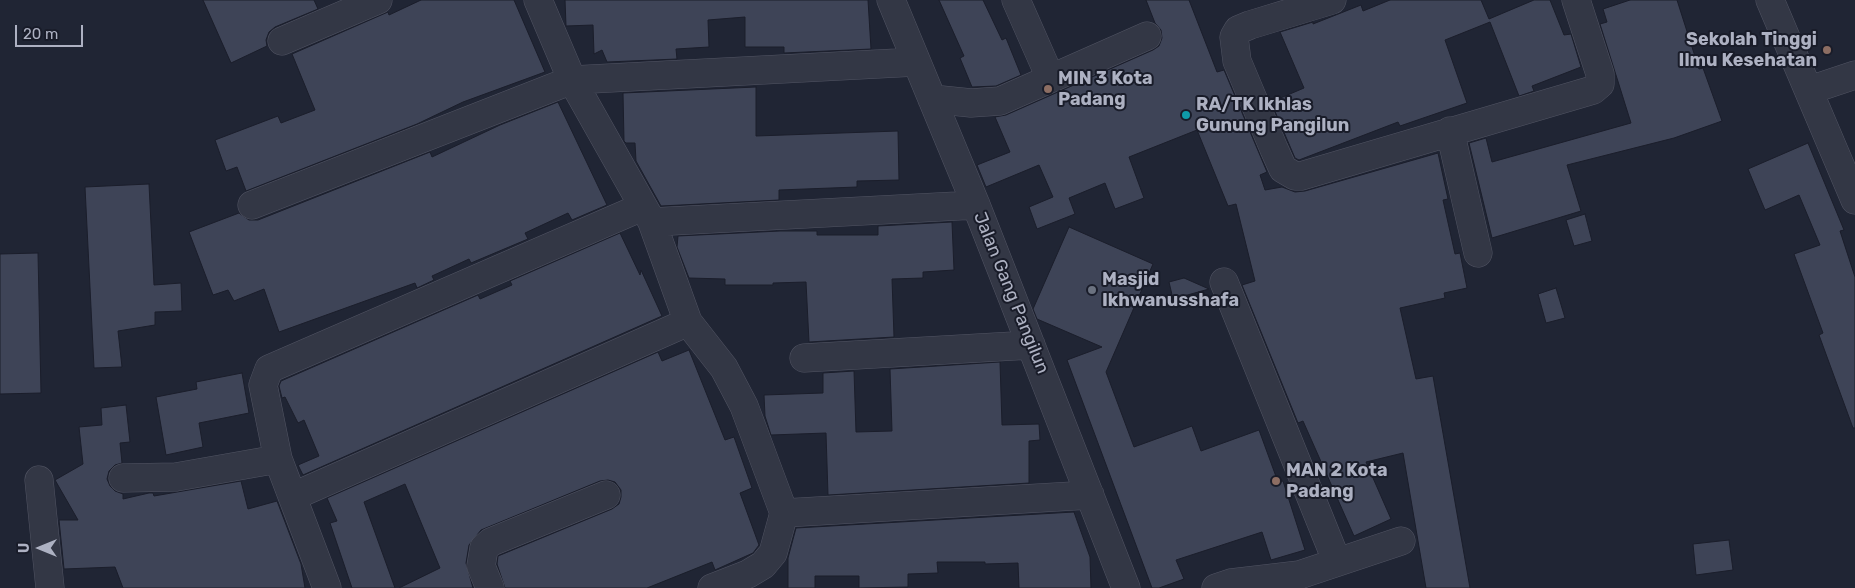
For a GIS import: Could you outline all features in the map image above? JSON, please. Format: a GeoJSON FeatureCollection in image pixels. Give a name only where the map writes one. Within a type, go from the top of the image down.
{"type":"FeatureCollection","features":[{"type":"Feature","properties":{"kind":"street"},"geometry":{"type":"LineString","coordinates":[[282,41],[378,0]]}},
{"type":"Feature","properties":{"kind":"street"},"geometry":{"type":"LineString","coordinates":[[538,0],[572,80],[647,215],[688,322],[735,387],[744,406],[784,513],[773,554],[762,565],[748,574],[712,588]]}},
{"type":"Feature","properties":{"kind":"street","name":"Jalan Gang Pangilun"},"geometry":{"type":"LineString","coordinates":[[891,0],[976,205],[1126,588]]}},
{"type":"Feature","properties":{"kind":"street"},"geometry":{"type":"LineString","coordinates":[[1016,0],[1050,77]]}},
{"type":"Feature","properties":{"kind":"street"},"geometry":{"type":"LineString","coordinates":[[1332,0],[1250,25],[1238,30],[1234,37],[1237,61],[1283,169],[1295,176],[1301,176],[1593,90],[1600,84],[1600,74],[1576,0]]}},
{"type":"Feature","properties":{"kind":"street"},"geometry":{"type":"LineString","coordinates":[[1781,7],[1810,90],[1855,200]]}},
{"type":"Feature","properties":{"kind":"street"},"geometry":{"type":"LineString","coordinates":[[932,99],[971,104],[1000,101],[1050,77],[1146,36]]}},
{"type":"Feature","properties":{"kind":"street"},"geometry":{"type":"LineString","coordinates":[[252,205],[572,80],[916,62]]}},
{"type":"Feature","properties":{"kind":"street"},"geometry":{"type":"LineString","coordinates":[[1810,90],[1855,75]]}},
{"type":"Feature","properties":{"kind":"street"},"geometry":{"type":"LineString","coordinates":[[1450,132],[1478,253]]}},
{"type":"Feature","properties":{"kind":"street"},"geometry":{"type":"LineString","coordinates":[[327,588],[294,496],[278,459],[264,385],[269,369],[647,215],[976,205]]}},
{"type":"Feature","properties":{"kind":"street"},"geometry":{"type":"LineString","coordinates":[[1224,282],[1337,562]]}},
{"type":"Feature","properties":{"kind":"street"},"geometry":{"type":"LineString","coordinates":[[294,496],[688,322]]}},
{"type":"Feature","properties":{"kind":"street"},"geometry":{"type":"LineString","coordinates":[[804,358],[1031,345]]}},
{"type":"Feature","properties":{"kind":"street"},"geometry":{"type":"LineString","coordinates":[[123,478],[176,476],[278,459]]}},
{"type":"Feature","properties":{"kind":"street"},"geometry":{"type":"LineString","coordinates":[[39,480],[50,588]]}},
{"type":"Feature","properties":{"kind":"street"},"geometry":{"type":"LineString","coordinates":[[490,588],[480,566],[484,548],[490,542],[606,495]]}},
{"type":"Feature","properties":{"kind":"street"},"geometry":{"type":"LineString","coordinates":[[784,513],[1090,495]]}},
{"type":"Feature","properties":{"kind":"street"},"geometry":{"type":"LineString","coordinates":[[1216,588],[1231,583],[1299,575],[1401,541]]}},
{"type":"Feature","properties":{"kind":"building"},"geometry":{"type":"Polygon","coordinates":[[[203,0],[314,0],[318,9],[275,27],[269,32],[266,40],[267,46],[231,63],[203,0]]]}},
{"type":"Feature","properties":{"kind":"building"},"geometry":{"type":"Polygon","coordinates":[[[421,0],[514,0],[545,72],[463,102],[417,124],[246,191],[237,167],[226,171],[215,140],[278,116],[281,123],[315,110],[292,54],[388,12],[389,15],[421,0]]]}},
{"type":"Feature","properties":{"kind":"building"},"geometry":{"type":"Polygon","coordinates":[[[565,0],[868,0],[871,49],[784,53],[784,47],[745,47],[745,17],[708,20],[709,47],[676,49],[677,59],[607,62],[602,50],[594,54],[593,25],[566,26],[565,0]]]}},
{"type":"Feature","properties":{"kind":"building"},"geometry":{"type":"Polygon","coordinates":[[[939,0],[983,0],[1002,40],[1006,38],[1021,75],[996,86],[972,87],[960,58],[964,56],[939,0]]]}},
{"type":"Feature","properties":{"kind":"building"},"geometry":{"type":"Polygon","coordinates":[[[1146,0],[1189,0],[1217,72],[1224,70],[1267,172],[1260,175],[1265,190],[1282,187],[1295,192],[1305,191],[1438,153],[1448,199],[1443,200],[1455,254],[1460,253],[1467,288],[1444,293],[1445,298],[1400,308],[1416,379],[1433,376],[1470,588],[1426,588],[1403,453],[1366,462],[1391,519],[1354,536],[1303,421],[1298,423],[1242,285],[1255,281],[1236,204],[1228,206],[1197,130],[1129,157],[1144,198],[1115,209],[1105,183],[1069,198],[1075,214],[1037,229],[1029,207],[1053,197],[1039,165],[986,187],[977,165],[1010,152],[995,117],[1006,115],[1159,46],[1162,38],[1161,30],[1155,23],[1146,0]]]}},
{"type":"Feature","properties":{"kind":"building"},"geometry":{"type":"Polygon","coordinates":[[[1390,0],[1481,0],[1489,19],[1534,0],[1550,0],[1564,35],[1571,34],[1581,67],[1532,86],[1534,91],[1519,96],[1490,22],[1445,40],[1467,103],[1400,126],[1398,122],[1299,160],[1295,158],[1271,102],[1304,88],[1280,32],[1313,22],[1313,24],[1361,5],[1363,11],[1390,0]]]}},
{"type":"Feature","properties":{"kind":"building"},"geometry":{"type":"Polygon","coordinates":[[[1630,0],[1677,0],[1699,69],[1703,68],[1722,121],[1674,138],[1567,165],[1581,211],[1492,238],[1469,143],[1486,138],[1492,162],[1631,123],[1600,24],[1607,22],[1603,9],[1630,0]]]}},
{"type":"Feature","properties":{"kind":"building"},"geometry":{"type":"Polygon","coordinates":[[[756,87],[756,136],[898,131],[899,180],[857,181],[857,187],[779,190],[779,200],[661,206],[636,161],[635,143],[626,143],[624,141],[623,93],[756,87]]]}},
{"type":"Feature","properties":{"kind":"building"},"geometry":{"type":"Polygon","coordinates":[[[558,102],[607,205],[572,220],[568,213],[525,233],[528,239],[471,263],[469,259],[432,276],[434,280],[417,288],[415,283],[279,332],[264,289],[234,301],[228,290],[213,295],[189,232],[239,213],[249,220],[258,220],[430,152],[432,157],[500,125],[558,102]]]}},
{"type":"Feature","properties":{"kind":"building"},"geometry":{"type":"Polygon","coordinates":[[[1808,143],[1844,230],[1840,231],[1855,277],[1855,428],[1853,428],[1819,335],[1823,333],[1794,254],[1820,245],[1799,195],[1765,210],[1748,169],[1808,143]]]}},
{"type":"Feature","properties":{"kind":"building"},"geometry":{"type":"Polygon","coordinates":[[[149,184],[154,285],[181,283],[182,311],[155,312],[155,325],[118,331],[122,367],[94,368],[85,187],[149,184]]]}},
{"type":"Feature","properties":{"kind":"building"},"geometry":{"type":"Polygon","coordinates":[[[1585,214],[1592,241],[1574,246],[1566,220],[1585,214]]]}},
{"type":"Feature","properties":{"kind":"building"},"geometry":{"type":"Polygon","coordinates":[[[952,222],[954,270],[923,272],[923,278],[892,279],[894,337],[809,342],[806,282],[773,283],[773,285],[725,285],[725,279],[689,278],[677,247],[678,236],[780,231],[817,231],[817,235],[878,235],[878,226],[952,222]]]}},
{"type":"Feature","properties":{"kind":"building"},"geometry":{"type":"Polygon","coordinates":[[[1069,227],[1153,264],[1106,372],[1134,447],[1192,426],[1201,451],[1259,430],[1278,482],[1283,481],[1305,550],[1271,560],[1262,532],[1176,560],[1184,579],[1159,588],[1152,588],[1067,360],[1102,347],[1037,319],[1033,309],[1069,227]]]}},
{"type":"Feature","properties":{"kind":"building"},"geometry":{"type":"Polygon","coordinates":[[[620,233],[640,275],[641,270],[662,316],[303,475],[298,465],[319,456],[304,420],[298,423],[285,397],[282,398],[279,386],[281,381],[478,295],[480,299],[512,285],[510,281],[620,233]]]}},
{"type":"Feature","properties":{"kind":"building"},"geometry":{"type":"Polygon","coordinates":[[[38,253],[41,393],[0,394],[0,254],[38,253]]]}},
{"type":"Feature","properties":{"kind":"building"},"geometry":{"type":"Polygon","coordinates":[[[1184,278],[1209,289],[1173,299],[1169,282],[1184,278]]]}},
{"type":"Feature","properties":{"kind":"building"},"geometry":{"type":"Polygon","coordinates":[[[1556,288],[1565,318],[1546,323],[1538,294],[1556,288]]]}},
{"type":"Feature","properties":{"kind":"building"},"geometry":{"type":"Polygon","coordinates":[[[689,350],[725,440],[734,437],[752,488],[740,493],[759,545],[753,553],[715,570],[712,562],[647,588],[505,588],[497,564],[498,556],[612,509],[619,504],[621,490],[615,482],[608,480],[600,481],[481,530],[469,545],[466,563],[473,588],[399,588],[440,568],[405,484],[364,502],[395,588],[352,588],[330,523],[337,521],[327,498],[658,352],[662,361],[689,350]]]}},
{"type":"Feature","properties":{"kind":"building"},"geometry":{"type":"Polygon","coordinates":[[[1000,362],[1002,425],[1039,424],[1040,440],[1029,441],[1029,483],[828,495],[826,433],[771,435],[765,416],[764,395],[823,393],[823,373],[854,371],[856,432],[892,431],[890,369],[1000,362]]]}},
{"type":"Feature","properties":{"kind":"building"},"geometry":{"type":"Polygon","coordinates":[[[242,373],[249,413],[199,423],[203,447],[166,455],[156,397],[197,389],[196,382],[242,373]]]}},
{"type":"Feature","properties":{"kind":"building"},"geometry":{"type":"Polygon","coordinates":[[[126,405],[130,442],[120,443],[122,463],[115,465],[109,471],[107,479],[110,486],[115,491],[123,494],[123,499],[149,493],[153,493],[154,496],[241,481],[248,509],[277,501],[301,564],[305,588],[123,588],[115,567],[64,569],[59,520],[78,520],[55,480],[83,464],[79,427],[102,425],[101,408],[126,405]]]}},
{"type":"Feature","properties":{"kind":"building"},"geometry":{"type":"Polygon","coordinates":[[[1074,512],[1090,557],[1091,588],[1019,588],[1018,563],[937,562],[938,573],[908,574],[908,587],[859,588],[859,576],[815,576],[815,588],[788,588],[788,558],[796,528],[1074,512]]]}},
{"type":"Feature","properties":{"kind":"building"},"geometry":{"type":"Polygon","coordinates":[[[1729,540],[1733,570],[1696,575],[1693,544],[1729,540]]]}},
{"type":"Feature","properties":{"kind":"place","name":"Sekolah Tinggi Ilmu Kesehatan"},"geometry":{"type":"Point","coordinates":[1827,50]}},
{"type":"Feature","properties":{"kind":"place","name":"MIN 3 Kota Padang"},"geometry":{"type":"Point","coordinates":[1048,89]}},
{"type":"Feature","properties":{"kind":"place","name":"RA/TK Ikhlas Gunung Pangilun"},"geometry":{"type":"Point","coordinates":[1186,115]}},
{"type":"Feature","properties":{"kind":"place","name":"Masjid Ikhwanusshafa"},"geometry":{"type":"Point","coordinates":[1092,290]}},
{"type":"Feature","properties":{"kind":"place","name":"MAN 2 Kota Padang"},"geometry":{"type":"Point","coordinates":[1276,481]}}]}
